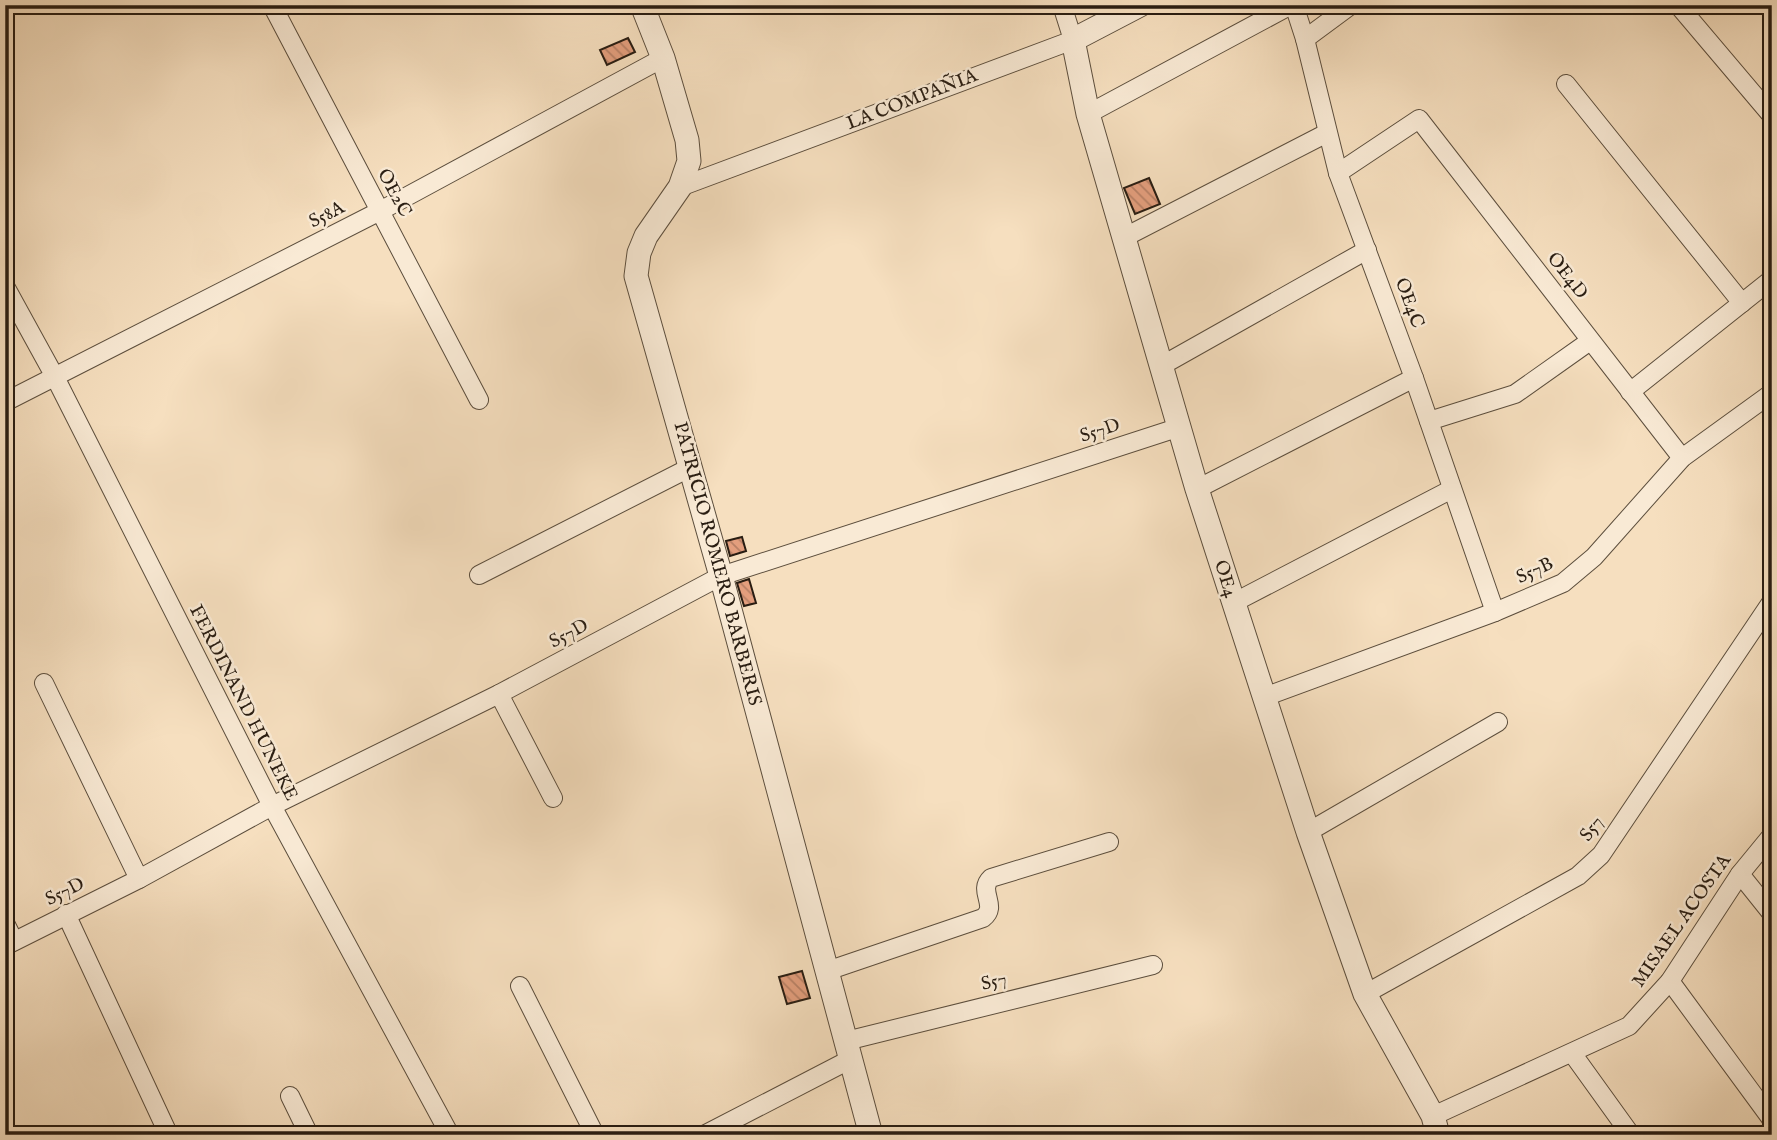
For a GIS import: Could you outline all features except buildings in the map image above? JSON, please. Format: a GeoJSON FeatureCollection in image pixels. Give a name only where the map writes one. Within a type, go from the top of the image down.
{"type":"FeatureCollection","features":[{"type":"Feature","properties":{"kind":"street","name":"OE2C"},"geometry":{"type":"LineString","coordinates":[[272,5],[479,400]]}},
{"type":"Feature","properties":{"kind":"street","name":"PATRICIO ROMERO BARBERIS"},"geometry":{"type":"LineString","coordinates":[[642,5],[663,58],[687,140],[689,161],[680,187],[646,236],[639,253],[636,276],[721,576],[871,1135]]}},
{"type":"Feature","properties":{"kind":"street","name":"OE4"},"geometry":{"type":"LineString","coordinates":[[1062,5],[1073,40],[1088,114],[1197,489],[1308,832],[1365,994],[1436,1126]]}},
{"type":"Feature","properties":{"kind":"street","name":"LA COMPAÑIA"},"geometry":{"type":"LineString","coordinates":[[680,187],[1073,40],[1140,5]]}},
{"type":"Feature","properties":{"kind":"street","name":"OE4C"},"geometry":{"type":"LineString","coordinates":[[1293,5],[1305,38],[1338,173],[1414,378],[1495,612]]}},
{"type":"Feature","properties":{"kind":"street"},"geometry":{"type":"LineString","coordinates":[[1088,114],[1293,5]]}},
{"type":"Feature","properties":{"kind":"street"},"geometry":{"type":"LineString","coordinates":[[1305,38],[1351,5]]}},
{"type":"Feature","properties":{"kind":"street"},"geometry":{"type":"LineString","coordinates":[[1678,5],[1772,116]]}},
{"type":"Feature","properties":{"kind":"street","name":"S58A"},"geometry":{"type":"LineString","coordinates":[[5,402],[380,211],[663,58]]}},
{"type":"Feature","properties":{"kind":"street"},"geometry":{"type":"LineString","coordinates":[[1566,84],[1742,303]]}},
{"type":"Feature","properties":{"kind":"street","name":"OE4D"},"geometry":{"type":"LineString","coordinates":[[1338,173],[1419,119],[1682,458]]}},
{"type":"Feature","properties":{"kind":"street"},"geometry":{"type":"LineString","coordinates":[[1125,237],[1327,133]]}},
{"type":"Feature","properties":{"kind":"street"},"geometry":{"type":"LineString","coordinates":[[1161,366],[1367,250]]}},
{"type":"Feature","properties":{"kind":"street"},"geometry":{"type":"LineString","coordinates":[[1630,393],[1772,279]]}},
{"type":"Feature","properties":{"kind":"street","name":"FERDINAND HUNEKE"},"geometry":{"type":"LineString","coordinates":[[5,286],[55,377],[272,806],[450,1135]]}},
{"type":"Feature","properties":{"kind":"street"},"geometry":{"type":"LineString","coordinates":[[1429,421],[1515,394],[1590,341]]}},
{"type":"Feature","properties":{"kind":"street"},"geometry":{"type":"LineString","coordinates":[[1197,489],[1414,378]]}},
{"type":"Feature","properties":{"kind":"street","name":"S57B"},"geometry":{"type":"LineString","coordinates":[[1264,698],[1495,612],[1563,583],[1594,557],[1682,458],[1769,395]]}},
{"type":"Feature","properties":{"kind":"street","name":"S57D"},"geometry":{"type":"LineString","coordinates":[[10,943],[139,879],[272,806],[499,694],[721,576],[1180,427]]}},
{"type":"Feature","properties":{"kind":"street"},"geometry":{"type":"LineString","coordinates":[[479,575],[691,467]]}},
{"type":"Feature","properties":{"kind":"street"},"geometry":{"type":"LineString","coordinates":[[1233,603],[1452,489]]}},
{"type":"Feature","properties":{"kind":"street","name":"S57"},"geometry":{"type":"LineString","coordinates":[[1365,994],[1578,876],[1601,855],[1772,601]]}},
{"type":"Feature","properties":{"kind":"street"},"geometry":{"type":"LineString","coordinates":[[44,683],[139,879]]}},
{"type":"Feature","properties":{"kind":"street"},"geometry":{"type":"LineString","coordinates":[[499,694],[553,798]]}},
{"type":"Feature","properties":{"kind":"street"},"geometry":{"type":"LineString","coordinates":[[1308,832],[1498,722]]}},
{"type":"Feature","properties":{"kind":"street","name":"MISAEL ACOSTA"},"geometry":{"type":"LineString","coordinates":[[1436,1126],[1572,1053],[1629,1026],[1670,981],[1740,874],[1772,835]]}},
{"type":"Feature","properties":{"kind":"street"},"geometry":{"type":"LineString","coordinates":[[827,971],[983,918],[989,914],[985,889],[991,878],[1109,842]]}},
{"type":"Feature","properties":{"kind":"street"},"geometry":{"type":"LineString","coordinates":[[1740,874],[1772,914]]}},
{"type":"Feature","properties":{"kind":"street"},"geometry":{"type":"LineString","coordinates":[[66,914],[166,1129]]}},
{"type":"Feature","properties":{"kind":"street"},"geometry":{"type":"LineString","coordinates":[[5,923],[10,943]]}},
{"type":"Feature","properties":{"kind":"street","name":"S57"},"geometry":{"type":"LineString","coordinates":[[704,1135],[848,1050],[1153,965]]}},
{"type":"Feature","properties":{"kind":"street"},"geometry":{"type":"LineString","coordinates":[[1670,981],[1772,1120]]}},
{"type":"Feature","properties":{"kind":"street"},"geometry":{"type":"LineString","coordinates":[[520,986],[595,1135]]}},
{"type":"Feature","properties":{"kind":"street"},"geometry":{"type":"LineString","coordinates":[[1572,1053],[1631,1135]]}},
{"type":"Feature","properties":{"kind":"street"},"geometry":{"type":"LineString","coordinates":[[290,1096],[309,1135]]}}]}
